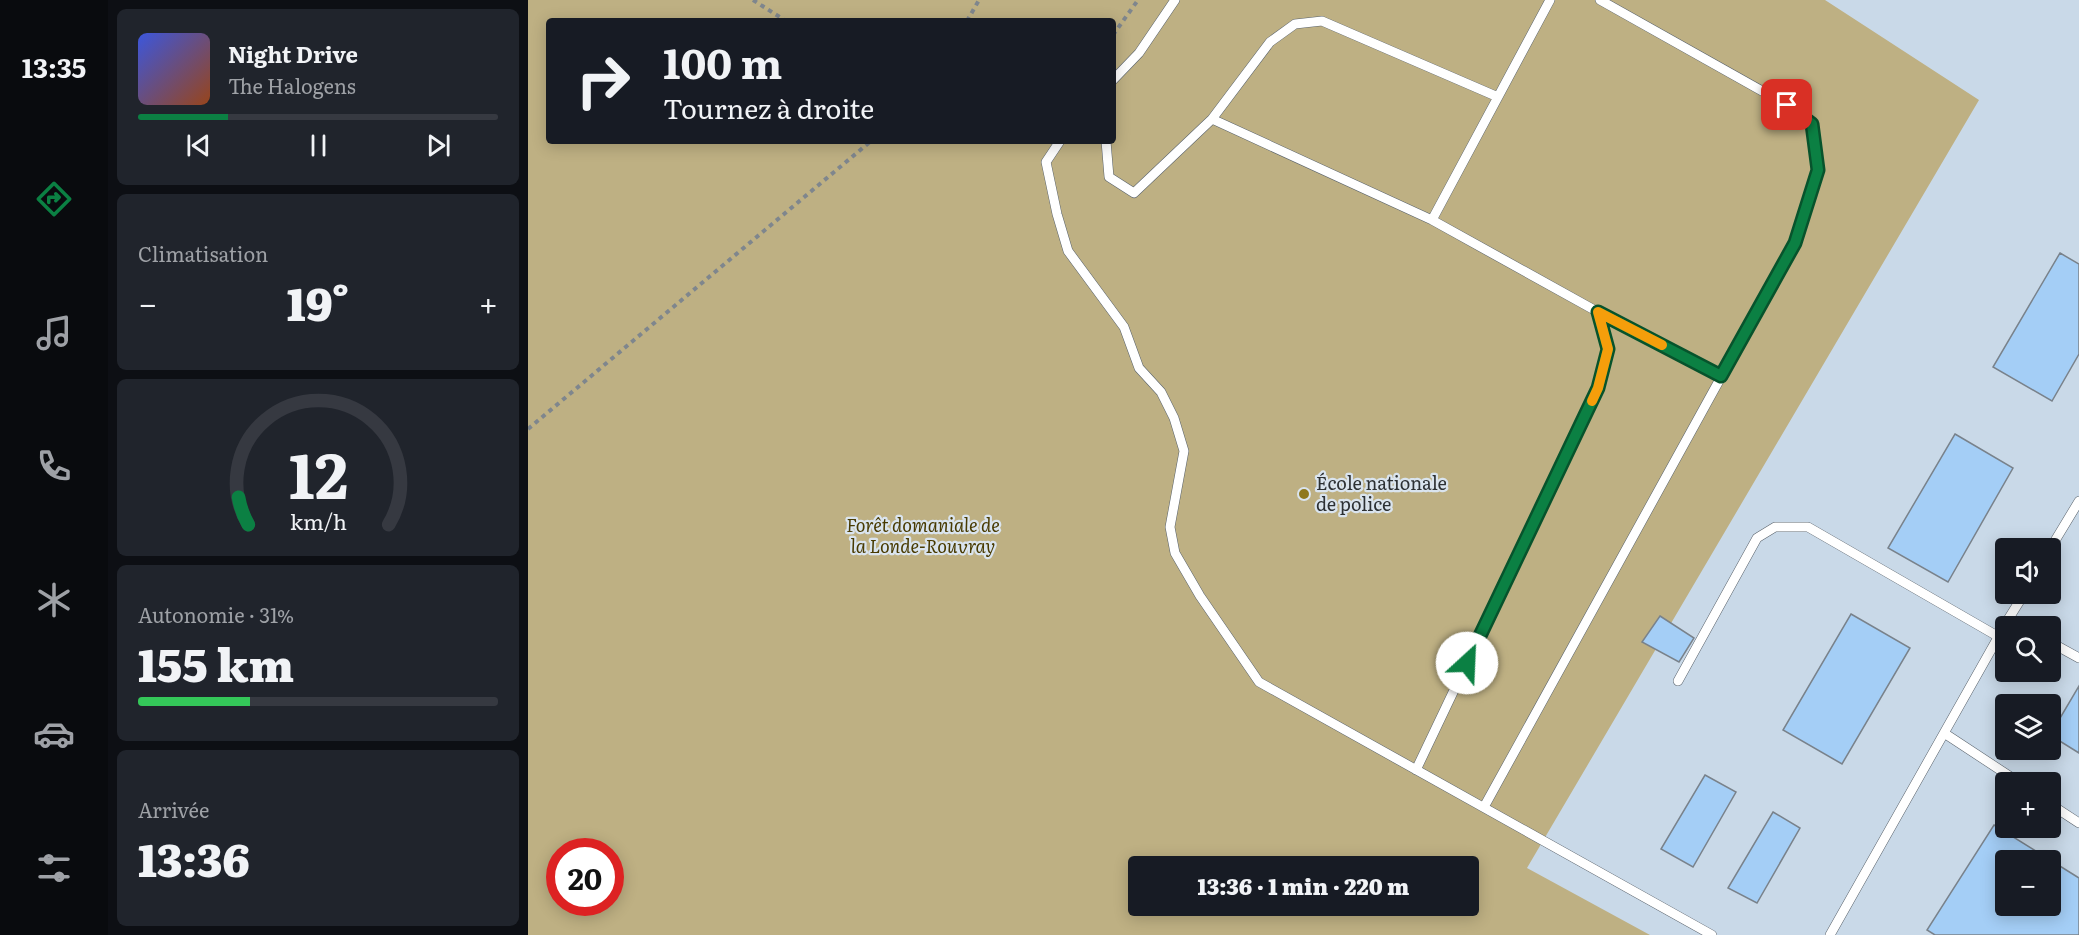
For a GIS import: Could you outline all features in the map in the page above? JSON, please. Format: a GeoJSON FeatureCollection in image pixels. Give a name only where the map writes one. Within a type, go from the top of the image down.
{"type":"FeatureCollection","features":[{"type":"Feature","properties":{"kind":"lane"},"geometry":{"type":"LineString","coordinates":[[1116,77],[1139,53],[1175,0]]}},
{"type":"Feature","properties":{"kind":"lane"},"geometry":{"type":"LineString","coordinates":[[1432,220],[1550,0]]}},
{"type":"Feature","properties":{"kind":"lane"},"geometry":{"type":"LineString","coordinates":[[1484,807],[1795,243],[1818,170],[1812,124],[1787,105],[1600,0]]}},
{"type":"Feature","properties":{"kind":"lane"},"geometry":{"type":"LineString","coordinates":[[1106,144],[1109,177],[1134,193],[1212,119],[1270,42],[1295,24],[1322,21],[1498,98]]}},
{"type":"Feature","properties":{"kind":"lane"},"geometry":{"type":"LineString","coordinates":[[1212,119],[1432,220],[1598,312],[1721,376]]}},
{"type":"Feature","properties":{"kind":"lane"},"geometry":{"type":"LineString","coordinates":[[1058,144],[1046,162],[1056,214],[1068,251],[1124,327],[1139,368],[1161,393],[1174,418],[1184,451],[1170,527],[1175,553],[1200,596],[1259,682],[1712,935]]}},
{"type":"Feature","properties":{"kind":"lane"},"geometry":{"type":"LineString","coordinates":[[1416,770],[1598,388],[1608,349],[1598,312]]}},
{"type":"Feature","properties":{"kind":"lane"},"geometry":{"type":"LineString","coordinates":[[2057,538],[2079,501]]}},
{"type":"Feature","properties":{"kind":"lane"},"geometry":{"type":"LineString","coordinates":[[1678,681],[1757,538],[1775,527],[1808,528],[1995,636]]}},
{"type":"Feature","properties":{"kind":"lane"},"geometry":{"type":"LineString","coordinates":[[1830,935],[1995,645]]}},
{"type":"Feature","properties":{"kind":"lane"},"geometry":{"type":"LineString","coordinates":[[2061,648],[2079,658]]}},
{"type":"Feature","properties":{"kind":"lane"},"geometry":{"type":"LineString","coordinates":[[1944,733],[2003,772]]}},
{"type":"Feature","properties":{"kind":"lane"},"geometry":{"type":"LineString","coordinates":[[2061,811],[2079,823]]}},
{"type":"Feature","properties":{"kind":"path"},"geometry":{"type":"LineString","coordinates":[[753,0],[781,18]]}},
{"type":"Feature","properties":{"kind":"path"},"geometry":{"type":"LineString","coordinates":[[969,18],[979,0]]}},
{"type":"Feature","properties":{"kind":"path"},"geometry":{"type":"LineString","coordinates":[[1116,31],[1138,0]]}},
{"type":"Feature","properties":{"kind":"path"},"geometry":{"type":"LineString","coordinates":[[528,429],[867,144]]}},
{"type":"Feature","properties":{"kind":"shaded area","name":"Forêt domaniale de la Londe-Rouvray"},"geometry":{"type":"Polygon","coordinates":[[[1151,0],[2079,0],[2079,935],[528,935],[528,439],[1107,144],[1116,144],[1116,130],[1151,0]]]}},
{"type":"Feature","properties":{"kind":"green space","name":"Forêt domaniale de la Londe-Rouvray"},"geometry":{"type":"Polygon","coordinates":[[[528,0],[1825,0],[1979,100],[1527,868],[1650,935],[528,935],[528,0]]]}},
{"type":"Feature","properties":{"kind":"building"},"geometry":{"type":"Polygon","coordinates":[[[2060,253],[2079,264],[2079,354],[2052,401],[1993,367],[2060,253]]]}},
{"type":"Feature","properties":{"kind":"building"},"geometry":{"type":"Polygon","coordinates":[[[1955,434],[2013,468],[1948,582],[1888,548],[1955,434]]]}},
{"type":"Feature","properties":{"kind":"building"},"geometry":{"type":"Polygon","coordinates":[[[1851,614],[1910,648],[1842,764],[1783,730],[1851,614]]]}},
{"type":"Feature","properties":{"kind":"building"},"geometry":{"type":"Polygon","coordinates":[[[1660,616],[1694,638],[1679,662],[1642,642],[1660,616]]]}},
{"type":"Feature","properties":{"kind":"building"},"geometry":{"type":"Polygon","coordinates":[[[2079,686],[2079,753],[2061,742],[2061,716],[2079,686]]]}},
{"type":"Feature","properties":{"kind":"building"},"geometry":{"type":"Polygon","coordinates":[[[1705,775],[1736,792],[1693,867],[1661,849],[1705,775]]]}},
{"type":"Feature","properties":{"kind":"building"},"geometry":{"type":"Polygon","coordinates":[[[1773,812],[1800,828],[1757,903],[1728,888],[1773,812]]]}},
{"type":"Feature","properties":{"kind":"building"},"geometry":{"type":"Polygon","coordinates":[[[1994,825],[1995,838],[2015,838],[2034,850],[1995,850],[1995,916],[2061,916],[2061,867],[2079,878],[2079,935],[1935,935],[1927,930],[1994,825]]]}},
{"type":"Feature","properties":{"kind":"slow traffic"},"geometry":{"type":"LineString","coordinates":[[1592,401],[1598,388],[1608,349],[1598,312],[1662,345]]}},
{"type":"Feature","properties":{"kind":"place","name":"École nationale de police"},"geometry":{"type":"Point","coordinates":[1304,494]}},
{"type":"Feature","properties":{"kind":"route"},"geometry":{"type":"LineString","coordinates":[[1467,663],[1598,388],[1608,349],[1598,312],[1721,376],[1795,243],[1818,170],[1812,124],[1787,105]]}}]}
